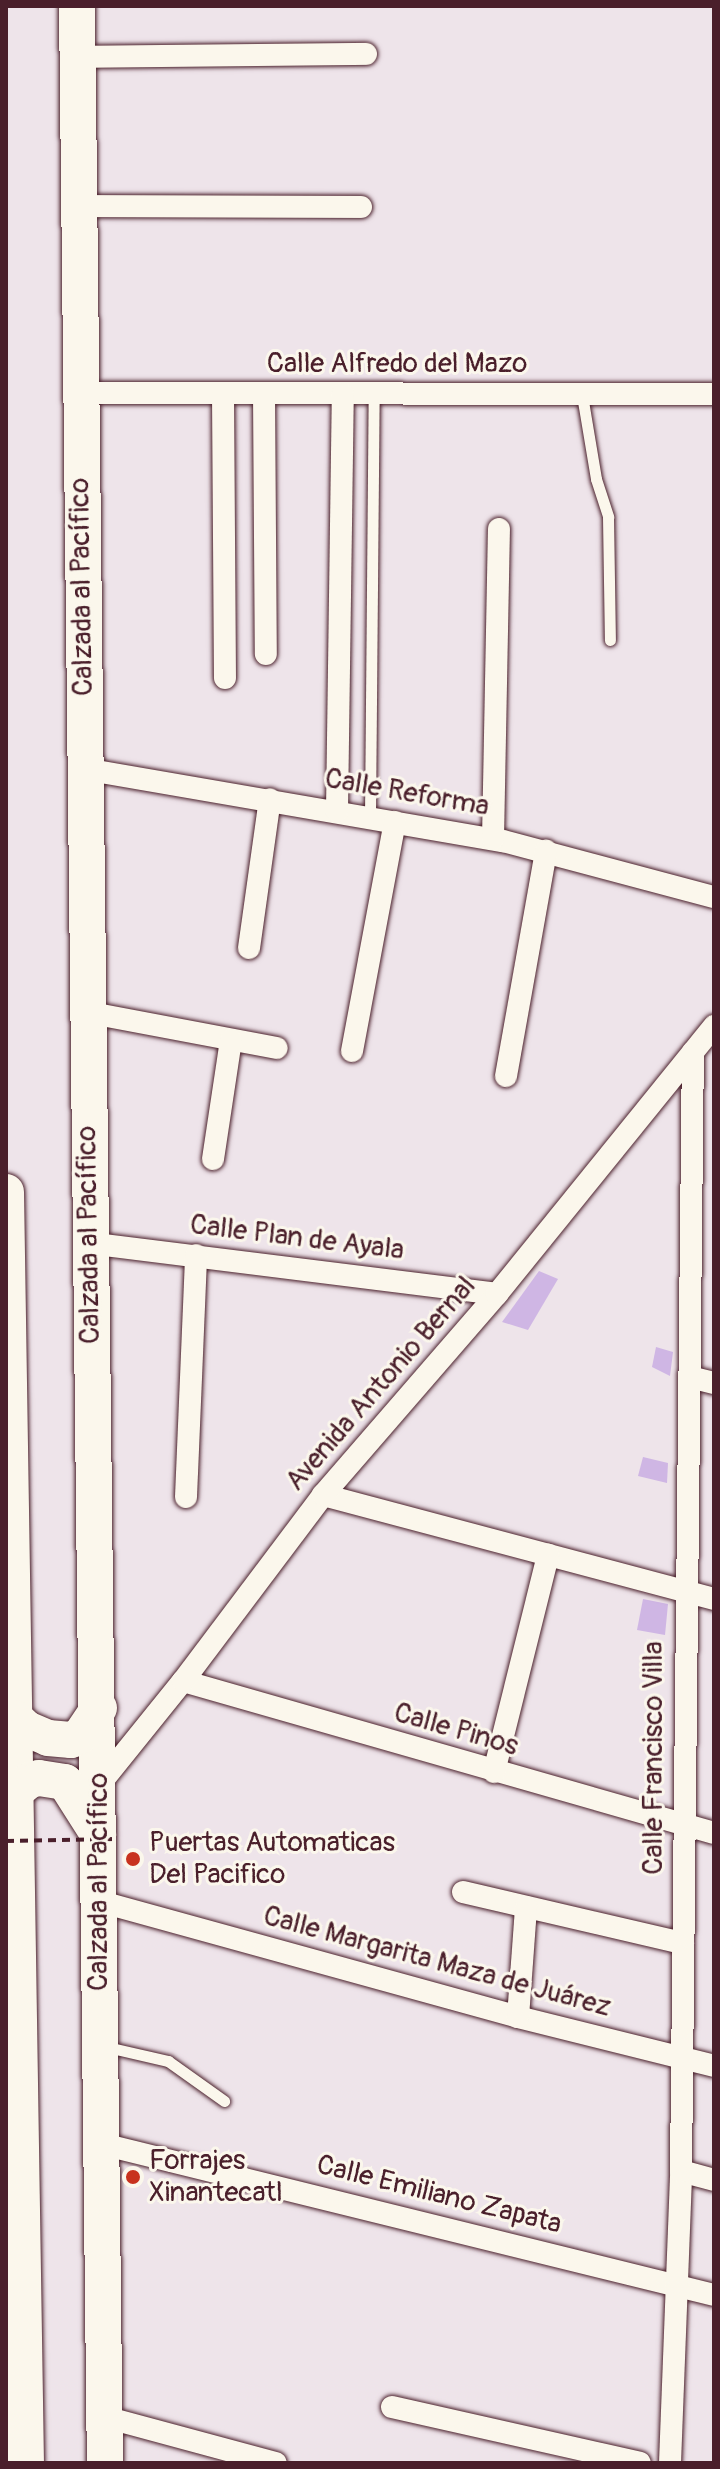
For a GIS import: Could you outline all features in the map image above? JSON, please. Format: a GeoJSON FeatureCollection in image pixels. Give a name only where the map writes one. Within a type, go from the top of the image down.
{"type":"FeatureCollection","features":[{"type":"Feature","properties":{"kind":"main road","name":"Calzada al Pacífico"},"geometry":{"type":"LineString","coordinates":[[77,6],[88,1243],[99,1785],[108,1837],[98,1901],[105,2463]]}},
{"type":"Feature","properties":{"kind":"main road"},"geometry":{"type":"LineString","coordinates":[[6,1192],[9,1509],[15,1718],[11,1904],[16,2377],[26,2463]]}},
{"type":"Feature","properties":{"kind":"main road"},"geometry":{"type":"LineString","coordinates":[[15,1718],[27,1729],[48,1738],[71,1740],[80,1736],[99,1708]]}},
{"type":"Feature","properties":{"kind":"main road"},"geometry":{"type":"LineString","coordinates":[[12,1773],[30,1780],[39,1778],[65,1782],[108,1837]]}},
{"type":"Feature","properties":{"kind":"street"},"geometry":{"type":"LineString","coordinates":[[77,57],[366,54]]}},
{"type":"Feature","properties":{"kind":"street"},"geometry":{"type":"LineString","coordinates":[[78,206],[361,207]]}},
{"type":"Feature","properties":{"kind":"street","name":"Calle Alfredo del Mazo"},"geometry":{"type":"LineString","coordinates":[[80,393],[714,394]]}},
{"type":"Feature","properties":{"kind":"street"},"geometry":{"type":"LineString","coordinates":[[264,393],[266,654]]}},
{"type":"Feature","properties":{"kind":"street"},"geometry":{"type":"LineString","coordinates":[[223,394],[225,678]]}},
{"type":"Feature","properties":{"kind":"street"},"geometry":{"type":"LineString","coordinates":[[337,811],[343,394]]}},
{"type":"Feature","properties":{"kind":"street"},"geometry":{"type":"LineString","coordinates":[[493,839],[499,529]]}},
{"type":"Feature","properties":{"kind":"street","name":"Calle Reforma"},"geometry":{"type":"LineString","coordinates":[[84,769],[493,839],[714,897]]}},
{"type":"Feature","properties":{"kind":"street"},"geometry":{"type":"LineString","coordinates":[[249,948],[270,799]]}},
{"type":"Feature","properties":{"kind":"street"},"geometry":{"type":"LineString","coordinates":[[352,1051],[395,822]]}},
{"type":"Feature","properties":{"kind":"street"},"geometry":{"type":"LineString","coordinates":[[506,1076],[546,851]]}},
{"type":"Feature","properties":{"kind":"street"},"geometry":{"type":"LineString","coordinates":[[86,1012],[277,1048]]}},
{"type":"Feature","properties":{"kind":"street","name":"Avenida Antonio Bernal"},"geometry":{"type":"LineString","coordinates":[[99,1785],[183,1681],[323,1495],[497,1294],[714,1026]]}},
{"type":"Feature","properties":{"kind":"street"},"geometry":{"type":"LineString","coordinates":[[213,1159],[231,1040]]}},
{"type":"Feature","properties":{"kind":"street","name":"Calle Francisco Villa"},"geometry":{"type":"LineString","coordinates":[[670,2463],[681,2171],[685,1591],[692,1229],[704,1084],[693,1052]]}},
{"type":"Feature","properties":{"kind":"street"},"geometry":{"type":"LineString","coordinates":[[692,1229],[714,1237]]}},
{"type":"Feature","properties":{"kind":"street","name":"Calle Plan de Ayala"},"geometry":{"type":"LineString","coordinates":[[88,1243],[497,1294]]}},
{"type":"Feature","properties":{"kind":"street"},"geometry":{"type":"LineString","coordinates":[[186,1497],[196,1255]]}},
{"type":"Feature","properties":{"kind":"street"},"geometry":{"type":"LineString","coordinates":[[690,1377],[714,1383]]}},
{"type":"Feature","properties":{"kind":"street"},"geometry":{"type":"LineString","coordinates":[[323,1495],[714,1599]]}},
{"type":"Feature","properties":{"kind":"street"},"geometry":{"type":"LineString","coordinates":[[494,1772],[548,1555]]}},
{"type":"Feature","properties":{"kind":"street","name":"Calle Pinos"},"geometry":{"type":"LineString","coordinates":[[183,1681],[714,1833]]}},
{"type":"Feature","properties":{"kind":"street"},"geometry":{"type":"LineString","coordinates":[[463,1892],[683,1943]]}},
{"type":"Feature","properties":{"kind":"street","name":"Calle Margarita Maza de Juárez"},"geometry":{"type":"LineString","coordinates":[[98,1901],[518,2017],[714,2066]]}},
{"type":"Feature","properties":{"kind":"street"},"geometry":{"type":"LineString","coordinates":[[518,2017],[526,1907]]}},
{"type":"Feature","properties":{"kind":"street","name":"Calle Emiliano Zapata"},"geometry":{"type":"LineString","coordinates":[[102,2144],[714,2295]]}},
{"type":"Feature","properties":{"kind":"street"},"geometry":{"type":"LineString","coordinates":[[681,2171],[714,2180]]}},
{"type":"Feature","properties":{"kind":"street"},"geometry":{"type":"LineString","coordinates":[[392,2407],[640,2463]]}},
{"type":"Feature","properties":{"kind":"street"},"geometry":{"type":"LineString","coordinates":[[105,2417],[276,2463]]}},
{"type":"Feature","properties":{"kind":"lane"},"geometry":{"type":"LineString","coordinates":[[370,817],[374,394]]}},
{"type":"Feature","properties":{"kind":"lane"},"geometry":{"type":"LineString","coordinates":[[582,395],[596,479],[608,517],[610,640]]}},
{"type":"Feature","properties":{"kind":"lane"},"geometry":{"type":"LineString","coordinates":[[101,2046],[168,2061],[224,2101]]}},
{"type":"Feature","properties":{"kind":"path"},"geometry":{"type":"LineString","coordinates":[[6,1841],[108,1837]]}},
{"type":"Feature","properties":{"kind":"building"},"geometry":{"type":"Polygon","coordinates":[[[539,1271],[558,1279],[528,1330],[502,1322],[539,1271]]]}},
{"type":"Feature","properties":{"kind":"building"},"geometry":{"type":"Polygon","coordinates":[[[656,1347],[673,1352],[670,1376],[652,1367],[656,1347]]]}},
{"type":"Feature","properties":{"kind":"building"},"geometry":{"type":"Polygon","coordinates":[[[643,1457],[668,1463],[667,1483],[638,1476],[643,1457]]]}},
{"type":"Feature","properties":{"kind":"building"},"geometry":{"type":"Polygon","coordinates":[[[643,1599],[668,1604],[665,1635],[637,1630],[643,1599]]]}},
{"type":"Feature","properties":{"kind":"place","name":"Puertas Automaticas Del Pacifico"},"geometry":{"type":"Point","coordinates":[133,1859]}},
{"type":"Feature","properties":{"kind":"place","name":"Forrajes Xinantecatl"},"geometry":{"type":"Point","coordinates":[133,2177]}}]}
